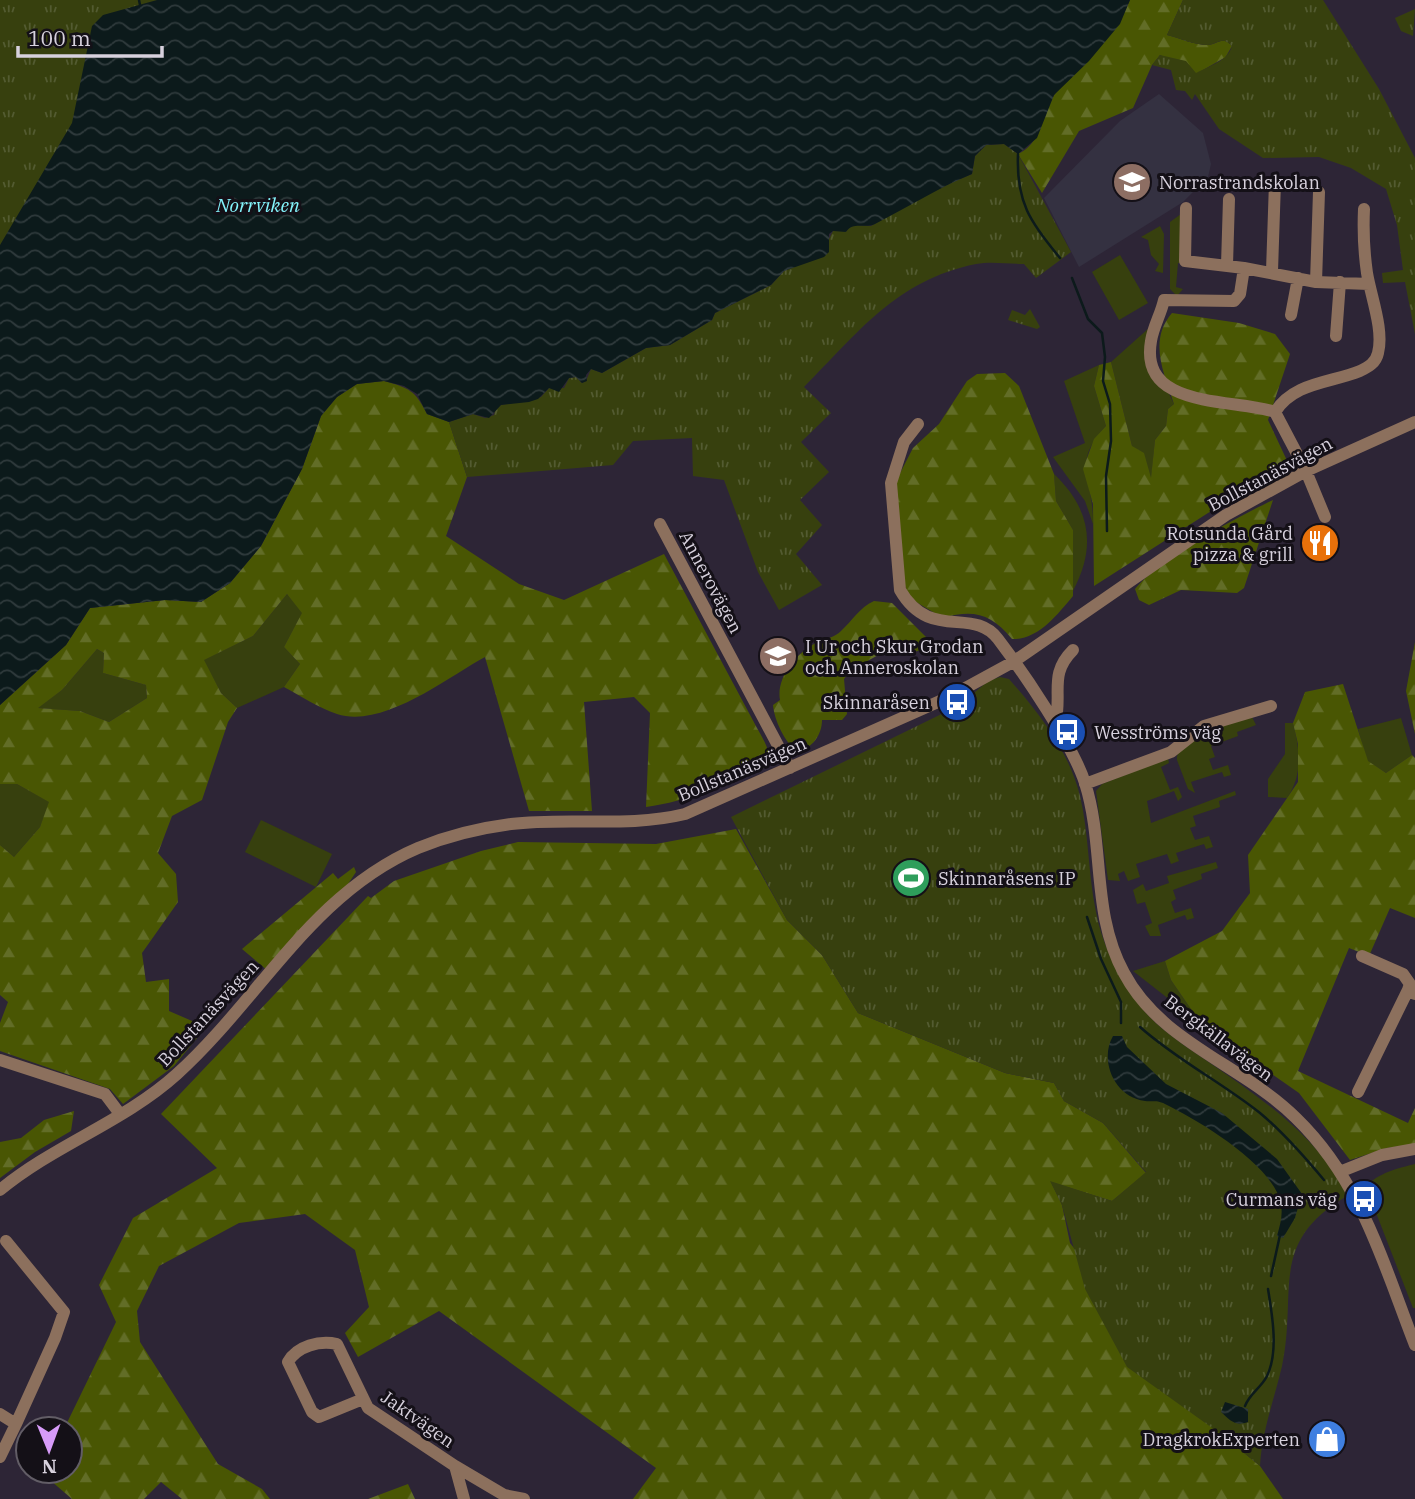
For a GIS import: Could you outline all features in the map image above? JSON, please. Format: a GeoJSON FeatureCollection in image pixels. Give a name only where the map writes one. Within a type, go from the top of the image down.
{"type":"FeatureCollection","features":[{"type":"Feature","properties":{"kind":"street"},"geometry":{"type":"LineString","coordinates":[[1272,271],[1275,182]]}},
{"type":"Feature","properties":{"kind":"street"},"geometry":{"type":"LineString","coordinates":[[1316,282],[1319,192]]}},
{"type":"Feature","properties":{"kind":"street"},"geometry":{"type":"LineString","coordinates":[[1227,265],[1229,199]]}},
{"type":"Feature","properties":{"kind":"street"},"geometry":{"type":"LineString","coordinates":[[1186,208],[1185,261],[1272,271],[1316,282],[1369,284]]}},
{"type":"Feature","properties":{"kind":"street"},"geometry":{"type":"LineString","coordinates":[[1275,412],[1290,396],[1326,380],[1362,370],[1375,361],[1379,344],[1363,238],[1364,209]]}},
{"type":"Feature","properties":{"kind":"street"},"geometry":{"type":"LineString","coordinates":[[1244,268],[1240,294],[1234,301],[1164,300],[1151,342],[1151,364],[1158,378],[1174,391],[1187,396],[1275,412]]}},
{"type":"Feature","properties":{"kind":"street"},"geometry":{"type":"LineString","coordinates":[[1291,315],[1298,278]]}},
{"type":"Feature","properties":{"kind":"street"},"geometry":{"type":"LineString","coordinates":[[1336,335],[1340,282]]}},
{"type":"Feature","properties":{"kind":"street"},"geometry":{"type":"LineString","coordinates":[[1275,412],[1306,471],[1325,517]]}},
{"type":"Feature","properties":{"kind":"street","name":"Bollstanäsvägen"},"geometry":{"type":"LineString","coordinates":[[0,1191],[26,1168],[150,1096],[177,1074],[230,1020],[290,946],[344,892],[387,864],[418,848],[454,836],[511,824],[658,821],[671,818],[790,768],[947,698],[1013,662],[1219,520],[1306,471],[1415,422]]}},
{"type":"Feature","properties":{"kind":"street","name":"Bergkällavägen"},"geometry":{"type":"LineString","coordinates":[[918,424],[904,442],[891,483],[900,590],[908,603],[921,615],[939,622],[982,625],[996,637],[1055,725],[1085,784],[1102,914],[1124,975],[1158,1018],[1294,1116],[1342,1171],[1352,1186],[1415,1345]]}},
{"type":"Feature","properties":{"kind":"street","name":"Annerovägen"},"geometry":{"type":"LineString","coordinates":[[660,524],[790,768]]}},
{"type":"Feature","properties":{"kind":"street"},"geometry":{"type":"LineString","coordinates":[[1055,725],[1059,705],[1057,678],[1060,662],[1073,650]]}},
{"type":"Feature","properties":{"kind":"street"},"geometry":{"type":"LineString","coordinates":[[1085,784],[1171,752],[1204,726],[1271,706]]}},
{"type":"Feature","properties":{"kind":"street"},"geometry":{"type":"LineString","coordinates":[[1358,1092],[1411,992],[1410,984],[1403,974],[1362,956]]}},
{"type":"Feature","properties":{"kind":"street"},"geometry":{"type":"LineString","coordinates":[[0,1060],[105,1094],[120,1114]]}},
{"type":"Feature","properties":{"kind":"street"},"geometry":{"type":"LineString","coordinates":[[1342,1171],[1382,1154],[1415,1149]]}},
{"type":"Feature","properties":{"kind":"street"},"geometry":{"type":"LineString","coordinates":[[5,1241],[64,1312],[55,1339],[20,1415]]}},
{"type":"Feature","properties":{"kind":"street","name":"Jaktvägen"},"geometry":{"type":"LineString","coordinates":[[363,1399],[319,1417],[312,1412],[288,1362],[292,1355],[322,1341],[337,1344],[368,1408],[504,1495],[524,1499]]}},
{"type":"Feature","properties":{"kind":"street"},"geometry":{"type":"LineString","coordinates":[[0,1457],[14,1428]]}},
{"type":"Feature","properties":{"kind":"street","name":"Jaktvägen"},"geometry":{"type":"LineString","coordinates":[[455,1466],[464,1499]]}},
{"type":"Feature","properties":{"kind":"shaded area","name":"Norrastrandskolan"},"geometry":{"type":"Polygon","coordinates":[[[1159,94],[1203,133],[1211,164],[1208,177],[1183,202],[1079,267],[1044,198],[1120,121],[1159,94]]]}},
{"type":"Feature","properties":{"kind":"green space"},"geometry":{"type":"Polygon","coordinates":[[[0,0],[295,0],[0,336],[0,0]]]}},
{"type":"Feature","properties":{"kind":"green space"},"geometry":{"type":"Polygon","coordinates":[[[1130,0],[1183,0],[1167,35],[1202,45],[1225,41],[1232,46],[1225,58],[1228,64],[1219,75],[1195,93],[1197,82],[1226,64],[1224,58],[1196,74],[1160,55],[1152,65],[1133,108],[1079,131],[1042,193],[1018,154],[1032,143],[1053,97],[1062,84],[1113,29],[1130,0]]]}},
{"type":"Feature","properties":{"kind":"green space"},"geometry":{"type":"Polygon","coordinates":[[[1183,0],[1323,0],[1379,89],[1415,158],[1415,334],[1405,282],[1383,283],[1382,273],[1403,270],[1397,225],[1386,189],[1351,168],[1319,157],[1263,158],[1219,129],[1195,94],[1192,100],[1185,91],[1176,90],[1171,70],[1152,65],[1160,55],[1186,61],[1196,73],[1227,56],[1230,51],[1232,46],[1225,41],[1202,45],[1167,35],[1183,0]]]}},
{"type":"Feature","properties":{"kind":"green space"},"geometry":{"type":"Polygon","coordinates":[[[1415,9],[1413,36],[1401,31],[1395,18],[1415,9]]]}},
{"type":"Feature","properties":{"kind":"green space"},"geometry":{"type":"Polygon","coordinates":[[[1004,144],[1018,154],[1071,252],[1036,278],[1024,264],[988,263],[948,272],[923,282],[880,311],[804,387],[831,413],[801,442],[829,472],[800,500],[822,525],[796,554],[822,585],[779,610],[758,572],[724,480],[693,476],[692,438],[633,441],[613,465],[467,477],[449,422],[473,414],[485,418],[494,415],[496,408],[501,405],[541,397],[549,388],[564,388],[569,378],[576,377],[582,383],[586,381],[591,369],[602,373],[646,348],[670,345],[712,320],[715,313],[771,285],[784,271],[829,249],[827,243],[833,231],[855,225],[871,226],[933,190],[972,174],[975,156],[986,145],[1004,144]]]}},
{"type":"Feature","properties":{"kind":"green space"},"geometry":{"type":"Polygon","coordinates":[[[1181,214],[1182,263],[1178,263],[1176,287],[1183,289],[1177,296],[1170,289],[1170,222],[1181,214]]]}},
{"type":"Feature","properties":{"kind":"green space"},"geometry":{"type":"Polygon","coordinates":[[[1160,226],[1164,234],[1163,273],[1155,271],[1159,264],[1151,255],[1148,240],[1141,237],[1160,226]]]}},
{"type":"Feature","properties":{"kind":"green space"},"geometry":{"type":"Polygon","coordinates":[[[1120,255],[1148,303],[1119,320],[1092,272],[1120,255]]]}},
{"type":"Feature","properties":{"kind":"green space"},"geometry":{"type":"Polygon","coordinates":[[[1030,309],[1040,327],[1037,329],[1008,320],[1012,310],[1025,315],[1030,309]]]}},
{"type":"Feature","properties":{"kind":"green space"},"geometry":{"type":"Polygon","coordinates":[[[1172,313],[1239,323],[1275,334],[1290,354],[1268,420],[1290,467],[1208,513],[1094,586],[1093,504],[1083,469],[1094,439],[1106,426],[1094,386],[1099,365],[1111,362],[1132,446],[1144,453],[1151,478],[1155,440],[1166,426],[1168,409],[1174,404],[1159,346],[1165,324],[1172,313]]]}},
{"type":"Feature","properties":{"kind":"green space"},"geometry":{"type":"Polygon","coordinates":[[[1149,328],[1145,344],[1174,404],[1168,409],[1166,426],[1155,440],[1151,481],[1132,446],[1111,362],[1149,328]]]}},
{"type":"Feature","properties":{"kind":"green space"},"geometry":{"type":"Polygon","coordinates":[[[1099,365],[1094,386],[1106,426],[1095,439],[1086,462],[1093,524],[1085,501],[1053,457],[1085,443],[1064,381],[1099,365]]]}},
{"type":"Feature","properties":{"kind":"green space"},"geometry":{"type":"Polygon","coordinates":[[[1005,373],[1019,386],[1054,474],[1056,501],[1073,530],[1073,596],[1039,631],[1012,639],[989,619],[973,614],[943,618],[911,599],[903,582],[895,483],[913,448],[939,424],[967,381],[977,374],[1005,373]]]}},
{"type":"Feature","properties":{"kind":"green space"},"geometry":{"type":"Polygon","coordinates":[[[384,381],[400,386],[415,395],[427,414],[449,422],[467,477],[446,536],[519,584],[564,600],[664,554],[765,743],[768,762],[765,767],[707,792],[646,807],[650,713],[634,697],[584,702],[592,811],[529,811],[485,657],[434,688],[394,708],[355,717],[337,714],[284,687],[300,664],[284,647],[302,613],[287,594],[253,636],[204,660],[221,693],[237,708],[228,722],[202,800],[172,816],[158,853],[176,874],[178,902],[142,953],[146,982],[169,979],[169,1011],[206,1027],[174,1066],[123,1104],[110,1089],[0,1051],[0,1023],[8,1002],[0,995],[0,845],[14,857],[40,827],[49,802],[17,784],[0,784],[0,705],[66,645],[90,608],[165,600],[201,602],[230,583],[261,546],[302,469],[321,416],[337,397],[357,384],[384,381]],[[97,649],[62,690],[38,708],[80,711],[109,722],[147,698],[146,685],[103,673],[104,653],[97,649]]]}},
{"type":"Feature","properties":{"kind":"green space"},"geometry":{"type":"Polygon","coordinates":[[[1054,474],[1076,500],[1086,528],[1085,559],[1073,591],[1073,530],[1056,501],[1054,474]]]}},
{"type":"Feature","properties":{"kind":"green space"},"geometry":{"type":"Polygon","coordinates":[[[1273,500],[1244,588],[1237,593],[1181,590],[1149,605],[1139,600],[1135,589],[1161,565],[1220,528],[1273,500]]]}},
{"type":"Feature","properties":{"kind":"green space"},"geometry":{"type":"Polygon","coordinates":[[[287,594],[303,612],[284,647],[300,664],[284,687],[237,708],[221,693],[203,660],[253,636],[287,594]]]}},
{"type":"Feature","properties":{"kind":"green space"},"geometry":{"type":"Polygon","coordinates":[[[874,601],[892,603],[928,639],[927,648],[905,655],[893,647],[851,670],[844,679],[847,714],[842,720],[822,720],[815,740],[798,752],[785,737],[774,711],[773,705],[780,700],[784,675],[801,653],[839,633],[874,601]]]}},
{"type":"Feature","properties":{"kind":"green space"},"geometry":{"type":"Polygon","coordinates":[[[1415,642],[1415,734],[1406,691],[1415,642]]]}},
{"type":"Feature","properties":{"kind":"green space"},"geometry":{"type":"Polygon","coordinates":[[[97,649],[104,653],[103,673],[146,685],[147,698],[109,722],[80,711],[37,708],[62,690],[97,649]]]}},
{"type":"Feature","properties":{"kind":"green space"},"geometry":{"type":"Polygon","coordinates":[[[1000,677],[1009,679],[1052,733],[1075,779],[1083,810],[1098,923],[1110,955],[1132,995],[1166,1032],[1286,1120],[1321,1155],[1347,1196],[1322,1214],[1305,1232],[1295,1251],[1290,1270],[1282,1366],[1266,1428],[1260,1466],[1222,1435],[1127,1367],[1085,1289],[1062,1205],[1050,1181],[1112,1201],[1146,1172],[1103,1123],[1064,1101],[1054,1083],[1005,1073],[858,1013],[822,955],[787,920],[731,817],[960,705],[988,681],[1000,677]]]}},
{"type":"Feature","properties":{"kind":"green space"},"geometry":{"type":"Polygon","coordinates":[[[1343,684],[1368,761],[1386,773],[1412,755],[1415,758],[1415,918],[1390,908],[1369,956],[1349,948],[1298,1071],[1408,1123],[1415,1108],[1415,1144],[1387,1148],[1350,1160],[1299,1093],[1202,1025],[1171,980],[1165,961],[1222,931],[1250,893],[1248,855],[1298,782],[1298,744],[1293,723],[1305,692],[1343,684]]]}},
{"type":"Feature","properties":{"kind":"green space"},"geometry":{"type":"Polygon","coordinates":[[[1252,717],[1256,725],[1237,732],[1238,736],[1211,746],[1215,757],[1209,759],[1213,770],[1228,765],[1231,775],[1224,777],[1222,772],[1191,782],[1195,793],[1188,789],[1177,760],[1179,751],[1186,743],[1219,726],[1252,717]]]}},
{"type":"Feature","properties":{"kind":"green space"},"geometry":{"type":"Polygon","coordinates":[[[1401,718],[1412,755],[1386,773],[1367,761],[1358,729],[1401,718]]]}},
{"type":"Feature","properties":{"kind":"green space"},"geometry":{"type":"Polygon","coordinates":[[[1285,723],[1293,723],[1297,743],[1299,762],[1296,780],[1287,798],[1268,797],[1268,779],[1285,754],[1285,723]]]}},
{"type":"Feature","properties":{"kind":"green space"},"geometry":{"type":"Polygon","coordinates":[[[1168,758],[1169,763],[1161,767],[1170,790],[1178,787],[1182,797],[1178,801],[1174,791],[1147,801],[1151,823],[1235,791],[1236,795],[1219,801],[1220,807],[1193,816],[1196,826],[1190,828],[1195,840],[1209,836],[1213,847],[1206,849],[1204,844],[1176,853],[1179,861],[1171,864],[1167,854],[1136,864],[1140,877],[1128,881],[1124,871],[1118,874],[1120,881],[1108,880],[1096,791],[1102,784],[1168,758]]]}},
{"type":"Feature","properties":{"kind":"green space"},"geometry":{"type":"Polygon","coordinates":[[[0,784],[17,784],[50,802],[40,827],[14,857],[0,845],[0,784]]]}},
{"type":"Feature","properties":{"kind":"green space"},"geometry":{"type":"Polygon","coordinates":[[[261,820],[332,854],[316,887],[245,852],[261,820]]]}},
{"type":"Feature","properties":{"kind":"green space"},"geometry":{"type":"Polygon","coordinates":[[[736,829],[787,920],[822,955],[858,1013],[1005,1073],[1054,1083],[1064,1101],[1103,1123],[1146,1173],[1112,1201],[1051,1182],[1062,1205],[1070,1243],[1222,1435],[1260,1466],[1283,1499],[633,1499],[656,1468],[439,1311],[358,1357],[345,1333],[369,1307],[355,1250],[305,1214],[239,1223],[159,1266],[137,1311],[140,1342],[218,1464],[262,1489],[270,1499],[182,1499],[161,1482],[144,1499],[72,1499],[56,1485],[84,1485],[84,1415],[71,1415],[116,1322],[99,1285],[133,1218],[217,1168],[161,1114],[368,896],[371,898],[394,881],[481,851],[518,842],[656,844],[736,829]]]}},
{"type":"Feature","properties":{"kind":"green space"},"geometry":{"type":"Polygon","coordinates":[[[1216,862],[1218,868],[1201,874],[1202,879],[1173,890],[1176,899],[1171,902],[1175,913],[1191,908],[1194,918],[1187,920],[1185,915],[1158,925],[1161,936],[1150,936],[1145,926],[1152,923],[1145,902],[1137,904],[1133,890],[1143,884],[1146,891],[1169,883],[1167,876],[1216,862]]]}},
{"type":"Feature","properties":{"kind":"green space"},"geometry":{"type":"Polygon","coordinates":[[[354,867],[356,872],[344,890],[268,971],[242,949],[333,873],[338,879],[354,867]]]}},
{"type":"Feature","properties":{"kind":"green space"},"geometry":{"type":"Polygon","coordinates":[[[1165,961],[1171,980],[1202,1025],[1133,971],[1165,961]]]}},
{"type":"Feature","properties":{"kind":"green space"},"geometry":{"type":"Polygon","coordinates":[[[74,1111],[71,1131],[35,1152],[0,1178],[0,1142],[21,1138],[44,1120],[74,1111]]]}},
{"type":"Feature","properties":{"kind":"green space"},"geometry":{"type":"Polygon","coordinates":[[[1415,1164],[1413,1308],[1366,1187],[1382,1175],[1415,1164]]]}},
{"type":"Feature","properties":{"kind":"green space"},"geometry":{"type":"Polygon","coordinates":[[[408,1484],[415,1499],[368,1499],[408,1484]]]}},
{"type":"Feature","properties":{"kind":"water","name":"Norrviken"},"geometry":{"type":"Polygon","coordinates":[[[157,0],[1130,0],[1120,24],[1089,61],[1054,95],[1037,138],[1018,154],[1004,144],[986,145],[975,156],[972,174],[875,224],[852,227],[846,232],[833,231],[829,234],[829,252],[824,257],[784,271],[771,285],[715,313],[712,320],[670,345],[646,348],[602,373],[591,369],[586,375],[587,381],[582,383],[576,377],[569,378],[559,392],[549,388],[538,399],[501,405],[489,418],[473,414],[449,422],[427,414],[417,394],[404,386],[384,381],[357,384],[337,397],[321,416],[302,469],[261,546],[230,583],[201,602],[165,600],[90,608],[66,645],[0,705],[0,245],[72,123],[92,26],[103,15],[157,0]]]}},
{"type":"Feature","properties":{"kind":"water"},"geometry":{"type":"Polygon","coordinates":[[[1113,1036],[1122,1036],[1127,1047],[1166,1084],[1222,1113],[1277,1159],[1302,1194],[1295,1218],[1283,1238],[1277,1236],[1282,1208],[1275,1189],[1250,1159],[1214,1132],[1179,1111],[1160,1102],[1134,1098],[1118,1085],[1109,1066],[1109,1046],[1113,1036]]]}},
{"type":"Feature","properties":{"kind":"water"},"geometry":{"type":"Polygon","coordinates":[[[1225,1402],[1248,1409],[1248,1422],[1236,1423],[1227,1418],[1221,1412],[1225,1402]]]}},
{"type":"Feature","properties":{"kind":"waterway"},"geometry":{"type":"LineString","coordinates":[[139,0],[140,5]]}},
{"type":"Feature","properties":{"kind":"waterway"},"geometry":{"type":"LineString","coordinates":[[1018,154],[1019,185],[1027,210],[1040,233],[1060,258]]}},
{"type":"Feature","properties":{"kind":"waterway"},"geometry":{"type":"LineString","coordinates":[[1072,278],[1088,319],[1102,333],[1105,357],[1103,381],[1110,404],[1111,441],[1106,476],[1107,531]]}},
{"type":"Feature","properties":{"kind":"waterway"},"geometry":{"type":"LineString","coordinates":[[1087,917],[1101,959],[1121,1002],[1121,1023]]}},
{"type":"Feature","properties":{"kind":"waterway"},"geometry":{"type":"LineString","coordinates":[[1140,1027],[1260,1113],[1294,1145],[1324,1180]]}},
{"type":"Feature","properties":{"kind":"waterway"},"geometry":{"type":"LineString","coordinates":[[1271,1276],[1280,1235]]}},
{"type":"Feature","properties":{"kind":"waterway"},"geometry":{"type":"LineString","coordinates":[[1245,1406],[1262,1384],[1271,1366],[1274,1332],[1268,1289]]}},
{"type":"Feature","properties":{"kind":"place","name":"Norrastrandskolan"},"geometry":{"type":"Point","coordinates":[1132,182]}},
{"type":"Feature","properties":{"kind":"place","name":"Rotsunda Gård pizza & grill"},"geometry":{"type":"Point","coordinates":[1320,543]}},
{"type":"Feature","properties":{"kind":"place","name":"I Ur och Skur Grodan och Anneroskolan"},"geometry":{"type":"Point","coordinates":[778,656]}},
{"type":"Feature","properties":{"kind":"place","name":"Skinnaråsen"},"geometry":{"type":"Point","coordinates":[957,702]}},
{"type":"Feature","properties":{"kind":"place","name":"Wesströms väg"},"geometry":{"type":"Point","coordinates":[1067,732]}},
{"type":"Feature","properties":{"kind":"place","name":"Skinnaråsens IP"},"geometry":{"type":"Point","coordinates":[911,878]}},
{"type":"Feature","properties":{"kind":"place","name":"Curmans väg"},"geometry":{"type":"Point","coordinates":[1364,1199]}},
{"type":"Feature","properties":{"kind":"place","name":"DragkrokExperten"},"geometry":{"type":"Point","coordinates":[1327,1439]}}]}
